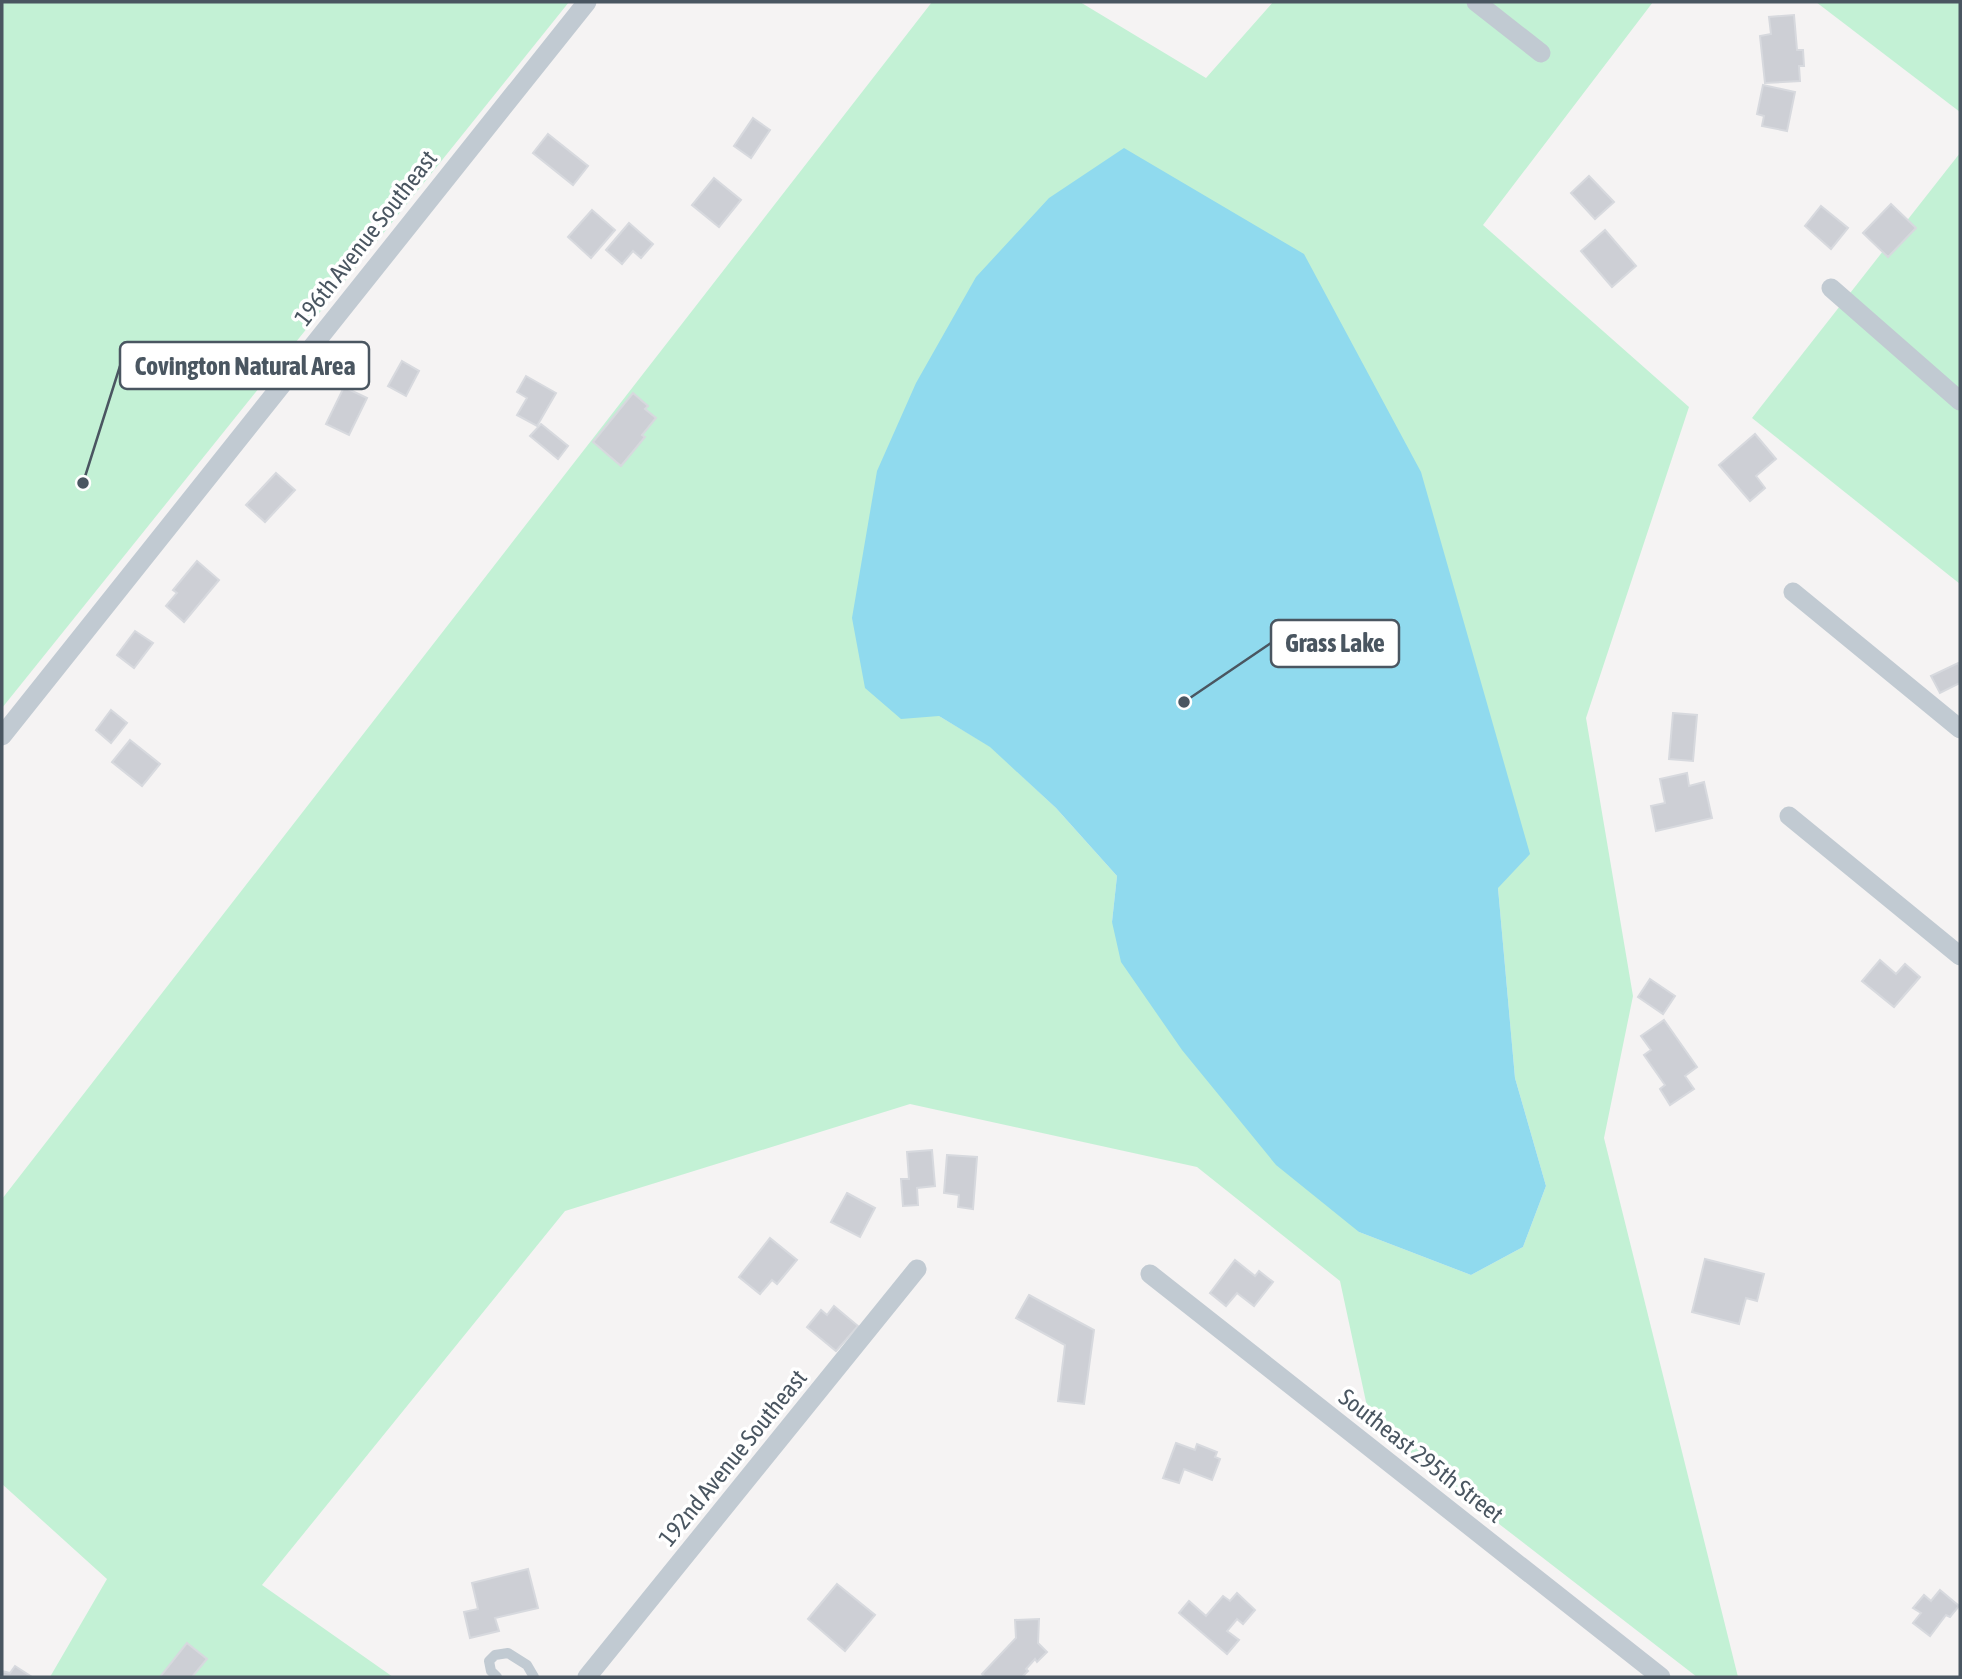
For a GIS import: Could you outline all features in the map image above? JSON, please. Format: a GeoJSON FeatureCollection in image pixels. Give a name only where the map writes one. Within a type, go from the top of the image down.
{"type":"FeatureCollection","features":[{"type":"Feature","properties":{"kind":"street","name":"196th Avenue Southeast"},"geometry":{"type":"LineString","coordinates":[[2,736],[587,2]]}},
{"type":"Feature","properties":{"kind":"street"},"geometry":{"type":"LineString","coordinates":[[1476,2],[1541,53]]}},
{"type":"Feature","properties":{"kind":"street"},"geometry":{"type":"LineString","coordinates":[[1831,288],[1960,401]]}},
{"type":"Feature","properties":{"kind":"street"},"geometry":{"type":"LineString","coordinates":[[1793,592],[1960,729]]}},
{"type":"Feature","properties":{"kind":"street"},"geometry":{"type":"LineString","coordinates":[[1789,816],[1960,956]]}},
{"type":"Feature","properties":{"kind":"street","name":"192nd Avenue Southeast"},"geometry":{"type":"LineString","coordinates":[[587,1677],[917,1269]]}},
{"type":"Feature","properties":{"kind":"street","name":"Southeast 295th Street"},"geometry":{"type":"LineString","coordinates":[[1150,1274],[1661,1677]]}},
{"type":"Feature","properties":{"kind":"lane"},"geometry":{"type":"LineString","coordinates":[[497,1677],[491,1671],[489,1661],[495,1656],[508,1653],[527,1665],[534,1677]]}},
{"type":"Feature","properties":{"kind":"green space"},"geometry":{"type":"Polygon","coordinates":[[[2,2],[569,2],[2,708],[2,2]]]}},
{"type":"Feature","properties":{"kind":"green space"},"geometry":{"type":"Polygon","coordinates":[[[932,2],[1080,2],[1206,78],[1273,2],[1653,2],[1483,225],[1689,407],[1586,718],[1633,996],[1604,1138],[1738,1677],[1697,1677],[1371,1425],[1340,1281],[1197,1167],[910,1104],[565,1211],[262,1585],[393,1677],[50,1677],[107,1579],[2,1484],[2,1199],[932,2]],[[939,716],[991,747],[1056,808],[1117,876],[1112,922],[1359,1232],[1471,1275],[1523,1247],[1546,1186],[1515,1078],[1498,888],[939,716]]]}},
{"type":"Feature","properties":{"kind":"green space"},"geometry":{"type":"Polygon","coordinates":[[[1816,2],[1960,2],[1960,112],[1816,2]]]}},
{"type":"Feature","properties":{"kind":"green space"},"geometry":{"type":"Polygon","coordinates":[[[1960,153],[1960,584],[1752,418],[1960,153]]]}},
{"type":"Feature","properties":{"kind":"water"},"geometry":{"type":"Polygon","coordinates":[[[1124,148],[1304,254],[1421,472],[1530,854],[1498,888],[1515,1078],[1546,1186],[1523,1247],[1471,1275],[1359,1232],[1276,1165],[1182,1050],[1121,962],[1112,922],[1117,876],[1056,808],[990,747],[939,716],[901,719],[865,688],[852,618],[877,471],[916,383],[976,277],[1049,198],[1124,148]]]}},
{"type":"Feature","properties":{"kind":"building"},"geometry":{"type":"Polygon","coordinates":[[[1794,15],[1797,50],[1803,50],[1804,66],[1799,66],[1800,81],[1765,83],[1760,36],[1771,34],[1769,17],[1794,15]]]}},
{"type":"Feature","properties":{"kind":"building"},"geometry":{"type":"Polygon","coordinates":[[[1763,85],[1795,92],[1787,131],[1762,126],[1764,116],[1757,114],[1763,85]]]}},
{"type":"Feature","properties":{"kind":"building"},"geometry":{"type":"Polygon","coordinates":[[[753,118],[770,130],[751,158],[734,146],[753,118]]]}},
{"type":"Feature","properties":{"kind":"building"},"geometry":{"type":"Polygon","coordinates":[[[548,134],[588,166],[573,185],[533,153],[548,134]]]}},
{"type":"Feature","properties":{"kind":"building"},"geometry":{"type":"Polygon","coordinates":[[[1589,176],[1614,202],[1595,219],[1571,193],[1589,176]]]}},
{"type":"Feature","properties":{"kind":"building"},"geometry":{"type":"Polygon","coordinates":[[[714,178],[741,200],[719,227],[692,205],[714,178]]]}},
{"type":"Feature","properties":{"kind":"building"},"geometry":{"type":"Polygon","coordinates":[[[1891,204],[1916,228],[1888,257],[1863,233],[1891,204]]]}},
{"type":"Feature","properties":{"kind":"building"},"geometry":{"type":"Polygon","coordinates":[[[1821,206],[1848,228],[1831,249],[1805,226],[1821,206]]]}},
{"type":"Feature","properties":{"kind":"building"},"geometry":{"type":"Polygon","coordinates":[[[592,210],[615,230],[591,258],[568,237],[592,210]]]}},
{"type":"Feature","properties":{"kind":"building"},"geometry":{"type":"Polygon","coordinates":[[[629,223],[653,244],[641,258],[633,251],[622,264],[606,250],[629,223]]]}},
{"type":"Feature","properties":{"kind":"building"},"geometry":{"type":"Polygon","coordinates":[[[1605,230],[1636,266],[1612,287],[1581,251],[1605,230]]]}},
{"type":"Feature","properties":{"kind":"building"},"geometry":{"type":"Polygon","coordinates":[[[402,361],[419,371],[406,396],[388,386],[402,361]]]}},
{"type":"Feature","properties":{"kind":"building"},"geometry":{"type":"Polygon","coordinates":[[[526,376],[556,393],[537,426],[517,415],[527,398],[517,392],[526,376]]]}},
{"type":"Feature","properties":{"kind":"building"},"geometry":{"type":"Polygon","coordinates":[[[344,387],[367,398],[349,435],[326,424],[344,387]]]}},
{"type":"Feature","properties":{"kind":"building"},"geometry":{"type":"Polygon","coordinates":[[[633,393],[648,406],[645,409],[656,418],[642,435],[645,437],[621,466],[593,442],[633,393]]]}},
{"type":"Feature","properties":{"kind":"building"},"geometry":{"type":"Polygon","coordinates":[[[541,424],[568,446],[558,459],[530,436],[541,424]]]}},
{"type":"Feature","properties":{"kind":"building"},"geometry":{"type":"Polygon","coordinates":[[[1755,434],[1776,459],[1756,476],[1765,488],[1750,501],[1719,465],[1755,434]]]}},
{"type":"Feature","properties":{"kind":"building"},"geometry":{"type":"Polygon","coordinates":[[[276,473],[295,490],[265,522],[246,505],[276,473]]]}},
{"type":"Feature","properties":{"kind":"building"},"geometry":{"type":"Polygon","coordinates":[[[197,561],[219,580],[184,622],[166,606],[177,593],[173,590],[197,561]]]}},
{"type":"Feature","properties":{"kind":"building"},"geometry":{"type":"Polygon","coordinates":[[[135,631],[153,643],[134,668],[117,655],[135,631]]]}},
{"type":"Feature","properties":{"kind":"building"},"geometry":{"type":"Polygon","coordinates":[[[1958,663],[1960,683],[1940,693],[1931,676],[1958,663]]]}},
{"type":"Feature","properties":{"kind":"building"},"geometry":{"type":"Polygon","coordinates":[[[111,710],[127,723],[111,743],[96,730],[111,710]]]}},
{"type":"Feature","properties":{"kind":"building"},"geometry":{"type":"Polygon","coordinates":[[[1673,713],[1697,715],[1693,761],[1669,759],[1673,713]]]}},
{"type":"Feature","properties":{"kind":"building"},"geometry":{"type":"Polygon","coordinates":[[[130,740],[160,764],[142,786],[112,762],[130,740]]]}},
{"type":"Feature","properties":{"kind":"building"},"geometry":{"type":"Polygon","coordinates":[[[1687,773],[1689,786],[1704,782],[1712,818],[1656,831],[1651,806],[1665,803],[1660,779],[1687,773]]]}},
{"type":"Feature","properties":{"kind":"building"},"geometry":{"type":"Polygon","coordinates":[[[1880,960],[1896,974],[1905,964],[1920,977],[1894,1007],[1862,981],[1880,960]]]}},
{"type":"Feature","properties":{"kind":"building"},"geometry":{"type":"Polygon","coordinates":[[[1650,979],[1675,996],[1663,1014],[1638,997],[1650,979]]]}},
{"type":"Feature","properties":{"kind":"building"},"geometry":{"type":"Polygon","coordinates":[[[1664,1020],[1697,1067],[1685,1076],[1694,1089],[1670,1105],[1660,1089],[1665,1085],[1644,1055],[1651,1050],[1641,1036],[1664,1020]]]}},
{"type":"Feature","properties":{"kind":"building"},"geometry":{"type":"Polygon","coordinates":[[[932,1150],[935,1186],[917,1188],[918,1205],[903,1206],[901,1179],[909,1179],[907,1152],[932,1150]]]}},
{"type":"Feature","properties":{"kind":"building"},"geometry":{"type":"Polygon","coordinates":[[[947,1155],[977,1157],[973,1209],[958,1207],[959,1195],[944,1193],[947,1155]]]}},
{"type":"Feature","properties":{"kind":"building"},"geometry":{"type":"Polygon","coordinates":[[[847,1193],[875,1208],[860,1237],[831,1222],[847,1193]]]}},
{"type":"Feature","properties":{"kind":"building"},"geometry":{"type":"Polygon","coordinates":[[[770,1238],[797,1260],[777,1284],[772,1280],[760,1294],[739,1277],[770,1238]]]}},
{"type":"Feature","properties":{"kind":"building"},"geometry":{"type":"Polygon","coordinates":[[[1705,1259],[1764,1274],[1757,1301],[1746,1298],[1739,1324],[1692,1312],[1705,1259]]]}},
{"type":"Feature","properties":{"kind":"building"},"geometry":{"type":"Polygon","coordinates":[[[1235,1260],[1255,1276],[1259,1271],[1273,1282],[1254,1306],[1237,1293],[1226,1306],[1210,1293],[1235,1260]]]}},
{"type":"Feature","properties":{"kind":"building"},"geometry":{"type":"Polygon","coordinates":[[[1029,1295],[1094,1330],[1084,1404],[1058,1401],[1065,1345],[1016,1318],[1029,1295]]]}},
{"type":"Feature","properties":{"kind":"building"},"geometry":{"type":"Polygon","coordinates":[[[834,1306],[858,1326],[836,1351],[807,1327],[821,1310],[827,1315],[834,1306]]]}},
{"type":"Feature","properties":{"kind":"building"},"geometry":{"type":"Polygon","coordinates":[[[1176,1443],[1195,1450],[1197,1444],[1217,1452],[1215,1457],[1220,1459],[1212,1480],[1184,1469],[1179,1483],[1163,1478],[1176,1443]]]}},
{"type":"Feature","properties":{"kind":"building"},"geometry":{"type":"Polygon","coordinates":[[[528,1569],[538,1608],[495,1618],[499,1631],[470,1638],[464,1612],[478,1609],[472,1583],[528,1569]]]}},
{"type":"Feature","properties":{"kind":"building"},"geometry":{"type":"Polygon","coordinates":[[[837,1584],[875,1615],[845,1651],[808,1619],[837,1584]]]}},
{"type":"Feature","properties":{"kind":"building"},"geometry":{"type":"Polygon","coordinates":[[[1940,1590],[1959,1606],[1950,1617],[1946,1615],[1930,1636],[1913,1623],[1921,1613],[1913,1608],[1924,1595],[1931,1601],[1940,1590]]]}},
{"type":"Feature","properties":{"kind":"building"},"geometry":{"type":"Polygon","coordinates":[[[1237,1593],[1255,1610],[1243,1624],[1237,1619],[1227,1631],[1239,1640],[1227,1654],[1179,1613],[1189,1601],[1206,1616],[1223,1596],[1230,1601],[1237,1593]]]}},
{"type":"Feature","properties":{"kind":"building"},"geometry":{"type":"Polygon","coordinates":[[[1039,1619],[1038,1643],[1047,1652],[1037,1662],[1035,1659],[1022,1677],[985,1677],[982,1674],[1016,1638],[1015,1620],[1039,1619]]]}},
{"type":"Feature","properties":{"kind":"building"},"geometry":{"type":"Polygon","coordinates":[[[187,1643],[207,1659],[192,1677],[160,1677],[187,1643]]]}},
{"type":"Feature","properties":{"kind":"building"},"geometry":{"type":"Polygon","coordinates":[[[15,1666],[32,1677],[2,1677],[2,1671],[10,1673],[15,1666]]]}},
{"type":"Feature","properties":{"kind":"place","name":"Covington Natural Area"},"geometry":{"type":"Point","coordinates":[83,483]}},
{"type":"Feature","properties":{"kind":"place","name":"Grass Lake"},"geometry":{"type":"Point","coordinates":[1184,702]}}]}
